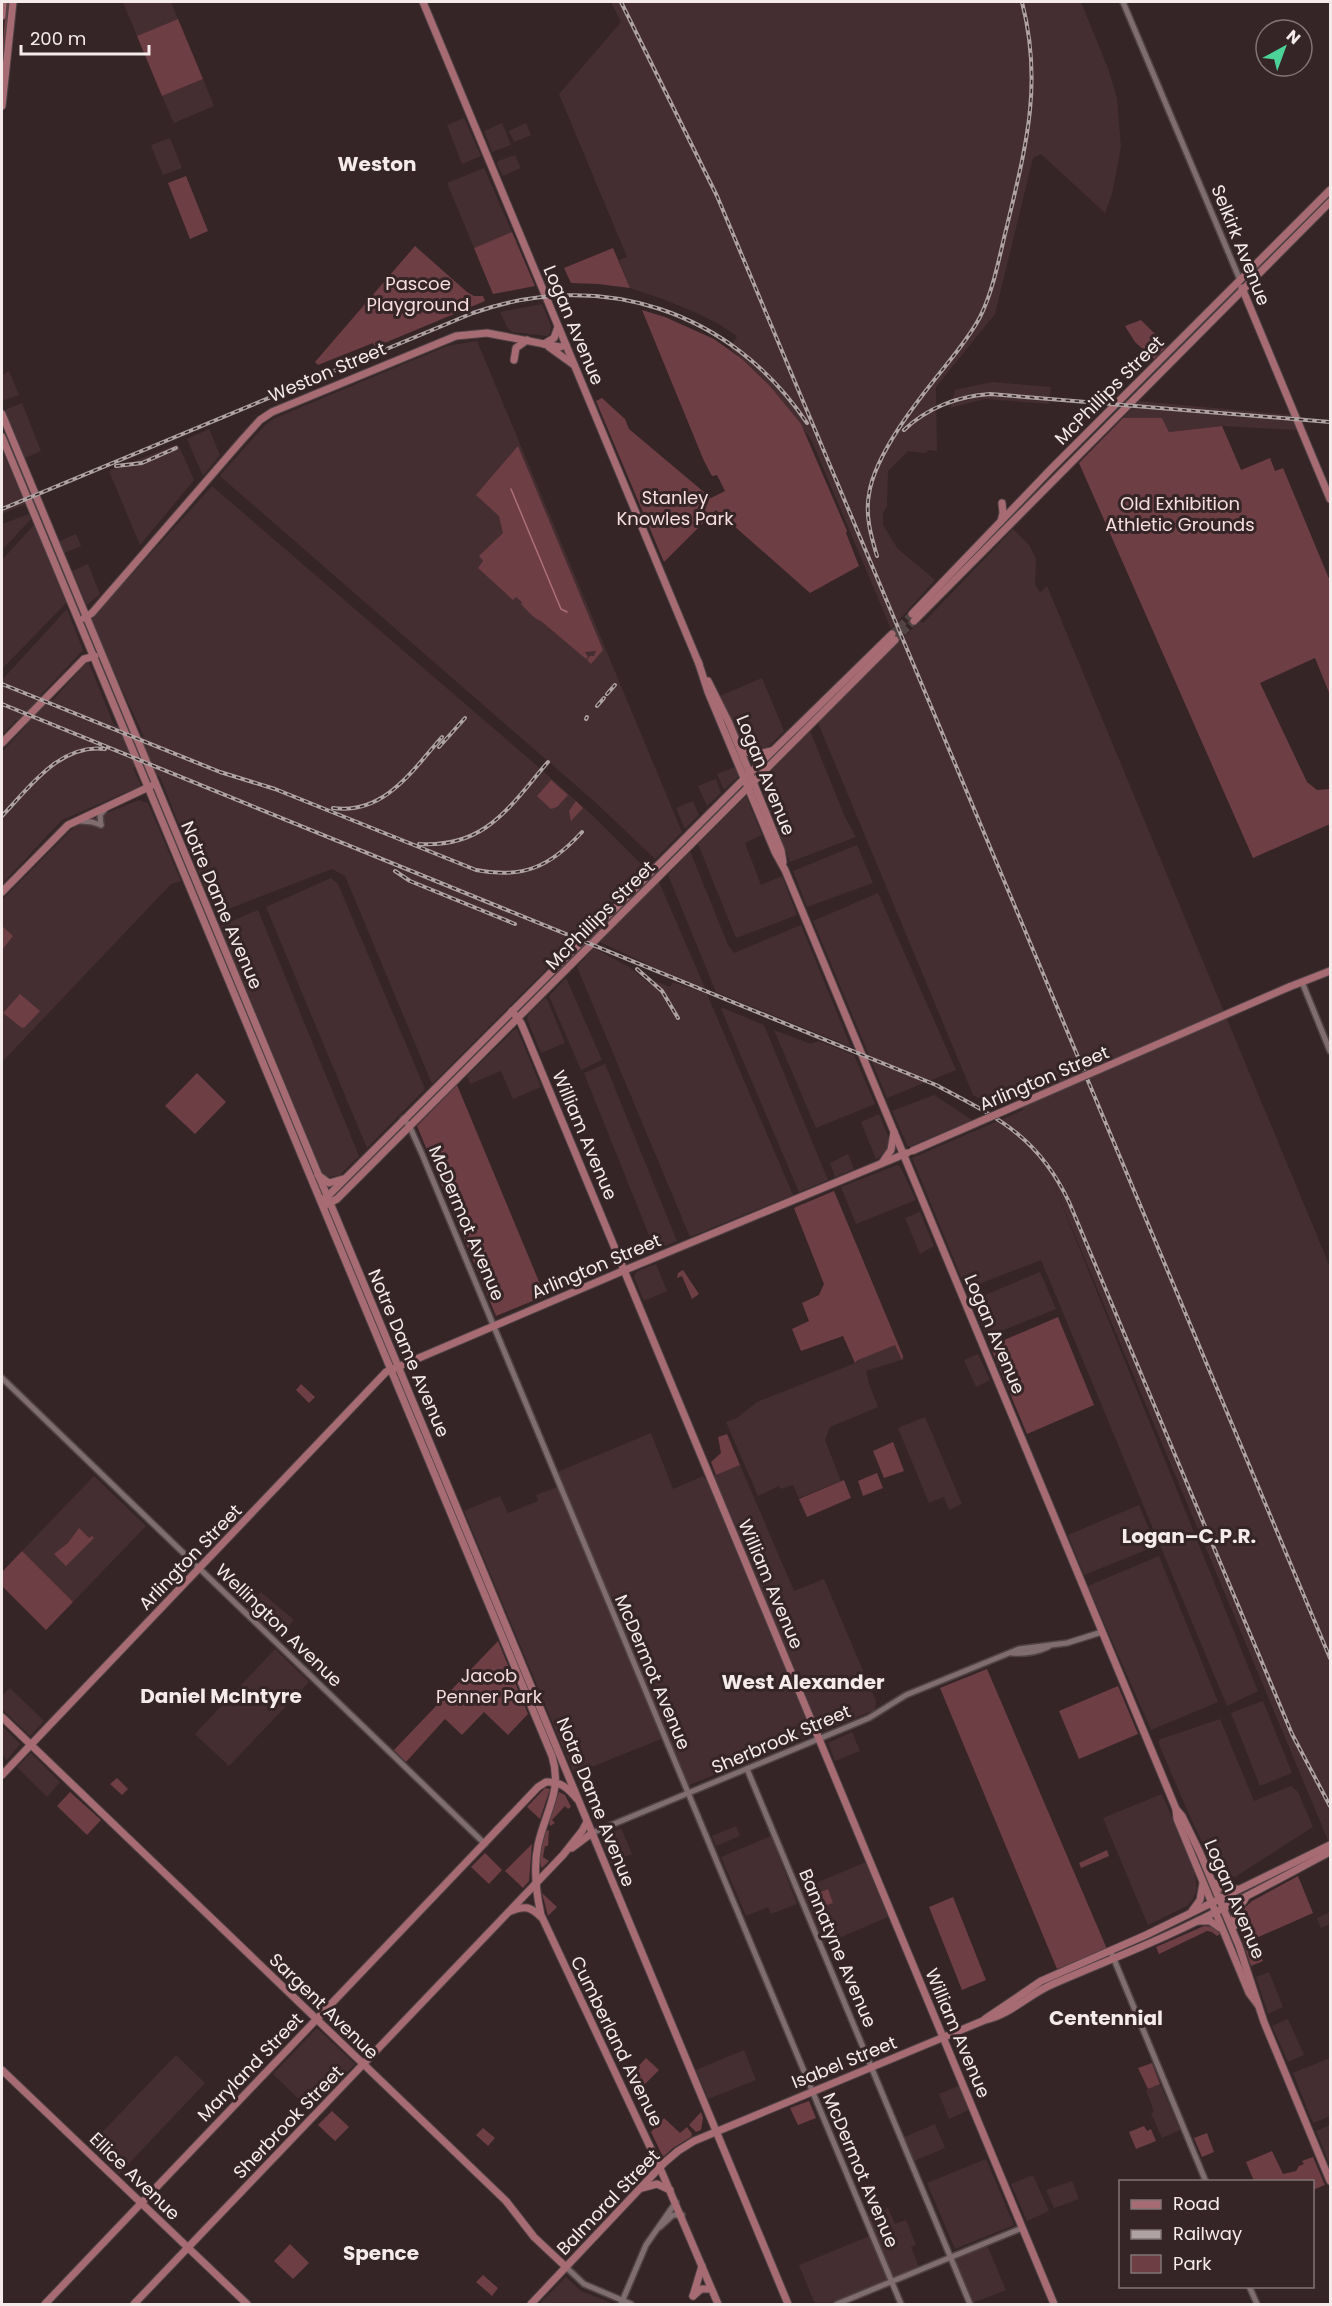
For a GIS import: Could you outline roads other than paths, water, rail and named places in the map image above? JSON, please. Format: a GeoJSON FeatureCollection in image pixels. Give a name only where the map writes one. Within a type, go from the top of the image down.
{"type":"FeatureCollection","features":[{"type":"Feature","properties":{"kind":"main road"},"geometry":{"type":"LineString","coordinates":[[2,16],[3,2]]}},
{"type":"Feature","properties":{"kind":"main road"},"geometry":{"type":"LineString","coordinates":[[2,106],[14,2]]}},
{"type":"Feature","properties":{"kind":"main road","name":"Logan Avenue"},"geometry":{"type":"LineString","coordinates":[[423,2],[698,661],[739,748],[775,852],[785,870],[1176,1809],[1177,1819],[1249,1993],[1258,2005]]}},
{"type":"Feature","properties":{"kind":"main road","name":"McPhillips Street"},"geometry":{"type":"LineString","coordinates":[[1330,190],[1052,469],[913,618],[1058,476],[1330,202]]}},
{"type":"Feature","properties":{"kind":"main road","name":"Selkirk Avenue"},"geometry":{"type":"LineString","coordinates":[[1240,280],[1330,499]]}},
{"type":"Feature","properties":{"kind":"main road"},"geometry":{"type":"LineString","coordinates":[[1225,308],[1240,303],[1252,312]]}},
{"type":"Feature","properties":{"kind":"main road"},"geometry":{"type":"LineString","coordinates":[[1195,325],[1202,332]]}},
{"type":"Feature","properties":{"kind":"main road"},"geometry":{"type":"LineString","coordinates":[[558,327],[554,338],[544,344],[574,365]]}},
{"type":"Feature","properties":{"kind":"main road","name":"Weston Street"},"geometry":{"type":"LineString","coordinates":[[82,618],[92,613],[264,416],[456,336],[487,333],[560,347],[566,345]]}},
{"type":"Feature","properties":{"kind":"main road"},"geometry":{"type":"LineString","coordinates":[[514,360],[516,348],[528,340]]}},
{"type":"Feature","properties":{"kind":"main road","name":"Notre Dame Avenue"},"geometry":{"type":"LineString","coordinates":[[2,414],[82,618],[92,657],[325,1202],[552,1756],[557,1783]]}},
{"type":"Feature","properties":{"kind":"main road"},"geometry":{"type":"LineString","coordinates":[[1096,426],[1100,434]]}},
{"type":"Feature","properties":{"kind":"main road","name":"Notre Dame Avenue"},"geometry":{"type":"LineString","coordinates":[[2,437],[82,618],[101,655],[317,1174],[325,1202]]}},
{"type":"Feature","properties":{"kind":"main road"},"geometry":{"type":"LineString","coordinates":[[1052,469],[1058,476]]}},
{"type":"Feature","properties":{"kind":"main road"},"geometry":{"type":"LineString","coordinates":[[1002,503],[1002,521]]}},
{"type":"Feature","properties":{"kind":"main road","name":"McPhillips Street"},"geometry":{"type":"LineString","coordinates":[[894,637],[337,1199],[325,1202],[403,1119],[747,775],[894,637]]}},
{"type":"Feature","properties":{"kind":"main road"},"geometry":{"type":"LineString","coordinates":[[2,743],[84,659],[101,655]]}},
{"type":"Feature","properties":{"kind":"main road","name":"Logan Avenue"},"geometry":{"type":"LineString","coordinates":[[698,661],[708,692],[747,775]]}},
{"type":"Feature","properties":{"kind":"main road"},"geometry":{"type":"LineString","coordinates":[[739,748],[753,755],[774,750]]}},
{"type":"Feature","properties":{"kind":"main road"},"geometry":{"type":"LineString","coordinates":[[2,892],[61,830],[73,821],[148,789],[154,783]]}},
{"type":"Feature","properties":{"kind":"main road"},"geometry":{"type":"LineString","coordinates":[[132,796],[146,798],[154,803]]}},
{"type":"Feature","properties":{"kind":"main road","name":"Arlington Street"},"geometry":{"type":"LineString","coordinates":[[2,1775],[393,1368],[878,1167],[1330,971]]}},
{"type":"Feature","properties":{"kind":"main road","name":"William Avenue"},"geometry":{"type":"LineString","coordinates":[[512,1011],[518,1018],[625,1270],[1054,2304]]}},
{"type":"Feature","properties":{"kind":"main road"},"geometry":{"type":"LineString","coordinates":[[878,1167],[890,1153],[894,1131]]}},
{"type":"Feature","properties":{"kind":"main road"},"geometry":{"type":"LineString","coordinates":[[317,1174],[329,1183],[348,1176]]}},
{"type":"Feature","properties":{"kind":"main road","name":"Notre Dame Avenue"},"geometry":{"type":"LineString","coordinates":[[393,1368],[567,1768],[578,1801],[788,2304]]}},
{"type":"Feature","properties":{"kind":"main road","name":"Sargent Avenue"},"geometry":{"type":"LineString","coordinates":[[2,1717],[506,2201],[534,2237],[566,2267]]}},
{"type":"Feature","properties":{"kind":"main road","name":"Maryland Street"},"geometry":{"type":"LineString","coordinates":[[45,2304],[540,1785],[548,1781],[557,1783]]}},
{"type":"Feature","properties":{"kind":"main road"},"geometry":{"type":"LineString","coordinates":[[557,1783],[567,1788],[578,1801]]}},
{"type":"Feature","properties":{"kind":"main road","name":"Cumberland Avenue"},"geometry":{"type":"LineString","coordinates":[[557,1783],[538,1846],[536,1884],[543,1919],[676,2202],[718,2304]]}},
{"type":"Feature","properties":{"kind":"main road","name":"Logan Avenue"},"geometry":{"type":"LineString","coordinates":[[1176,1809],[1182,1816],[1212,1880],[1250,1972],[1258,2005],[1330,2181]]}},
{"type":"Feature","properties":{"kind":"main road","name":"Sherbrook Street"},"geometry":{"type":"LineString","coordinates":[[135,2304],[536,1884],[563,1855],[587,1822]]}},
{"type":"Feature","properties":{"kind":"main road","name":"Sherbrook Street"},"geometry":{"type":"LineString","coordinates":[[563,1855],[592,1833]]}},
{"type":"Feature","properties":{"kind":"main road"},"geometry":{"type":"LineString","coordinates":[[1221,1904],[1247,1896],[1308,1861],[1330,1845]]}},
{"type":"Feature","properties":{"kind":"main road"},"geometry":{"type":"LineString","coordinates":[[1221,1904],[1248,1887],[1330,1852]]}},
{"type":"Feature","properties":{"kind":"main road"},"geometry":{"type":"LineString","coordinates":[[1189,1914],[1200,1900],[1203,1880]]}},
{"type":"Feature","properties":{"kind":"main road"},"geometry":{"type":"LineString","coordinates":[[1212,1880],[1226,1890],[1248,1887]]}},
{"type":"Feature","properties":{"kind":"main road"},"geometry":{"type":"LineString","coordinates":[[1239,1946],[1233,1920],[1237,1908],[1247,1896]]}},
{"type":"Feature","properties":{"kind":"main road","name":"Isabel Street"},"geometry":{"type":"LineString","coordinates":[[1112,1955],[1212,1903],[1221,1904]]}},
{"type":"Feature","properties":{"kind":"main road","name":"Isabel Street"},"geometry":{"type":"LineString","coordinates":[[716,2132],[985,2020],[991,2013],[1041,1981],[1195,1921],[1215,1911],[1221,1904]]}},
{"type":"Feature","properties":{"kind":"main road"},"geometry":{"type":"LineString","coordinates":[[509,1912],[527,1907],[543,1919]]}},
{"type":"Feature","properties":{"kind":"main road"},"geometry":{"type":"LineString","coordinates":[[1195,1921],[1212,1922],[1225,1934]]}},
{"type":"Feature","properties":{"kind":"main road","name":"Ellice Avenue"},"geometry":{"type":"LineString","coordinates":[[2,2070],[247,2304]]}},
{"type":"Feature","properties":{"kind":"main road","name":"Balmoral Street"},"geometry":{"type":"LineString","coordinates":[[531,2304],[681,2148],[716,2132]]}},
{"type":"Feature","properties":{"kind":"main road"},"geometry":{"type":"LineString","coordinates":[[639,2190],[657,2184],[670,2190]]}},
{"type":"Feature","properties":{"kind":"main road"},"geometry":{"type":"LineString","coordinates":[[693,2296],[702,2266]]}},
{"type":"Feature","properties":{"kind":"main road"},"geometry":{"type":"LineString","coordinates":[[693,2296],[701,2289],[711,2289]]}},
{"type":"Feature","properties":{"kind":"street","name":"Selkirk Avenue"},"geometry":{"type":"LineString","coordinates":[[1123,2],[1240,280]]}},
{"type":"Feature","properties":{"kind":"street"},"geometry":{"type":"LineString","coordinates":[[73,821],[88,821],[101,825],[100,815],[106,807]]}},
{"type":"Feature","properties":{"kind":"street"},"geometry":{"type":"LineString","coordinates":[[1302,982],[1330,1051]]}},
{"type":"Feature","properties":{"kind":"street","name":"McDermot Avenue"},"geometry":{"type":"LineString","coordinates":[[403,1119],[409,1125],[901,2304]]}},
{"type":"Feature","properties":{"kind":"street","name":"Wellington Avenue"},"geometry":{"type":"LineString","coordinates":[[2,1378],[485,1844]]}},
{"type":"Feature","properties":{"kind":"street","name":"Sherbrook Street"},"geometry":{"type":"LineString","coordinates":[[592,1833],[820,1740],[873,1717],[906,1695],[1026,1647],[1039,1645],[1048,1647],[1073,1642],[1102,1632]]}},
{"type":"Feature","properties":{"kind":"street","name":"Bannatyne Avenue"},"geometry":{"type":"LineString","coordinates":[[747,1769],[970,2304]]}},
{"type":"Feature","properties":{"kind":"street"},"geometry":{"type":"LineString","coordinates":[[1112,1955],[1206,2180]]}},
{"type":"Feature","properties":{"kind":"street"},"geometry":{"type":"LineString","coordinates":[[622,2303],[643,2250],[676,2202]]}},
{"type":"Feature","properties":{"kind":"street"},"geometry":{"type":"LineString","coordinates":[[659,2228],[673,2216],[681,2215]]}},
{"type":"Feature","properties":{"kind":"street"},"geometry":{"type":"LineString","coordinates":[[837,2304],[1022,2228]]}},
{"type":"Feature","properties":{"kind":"street","name":"Sargent Avenue"},"geometry":{"type":"LineString","coordinates":[[566,2267],[584,2284],[622,2303],[631,2304]]}},
{"type":"Feature","properties":{"kind":"street"},"geometry":{"type":"LineString","coordinates":[[1250,2288],[1257,2304]]}},
{"type":"Feature","properties":{"kind":"street"},"geometry":{"type":"LineString","coordinates":[[690,2304],[693,2296]]}},
{"type":"Feature","properties":{"kind":"waterway"},"geometry":{"type":"LineString","coordinates":[[511,489],[561,609],[567,612]]}},
{"type":"Feature","properties":{"kind":"tunnel"},"geometry":{"type":"LineString","coordinates":[[892,634],[912,614]]}},
{"type":"Feature","properties":{"kind":"tunnel"},"geometry":{"type":"LineString","coordinates":[[895,640],[914,621]]}},
{"type":"Feature","properties":{"kind":"railway"},"geometry":{"type":"LineString","coordinates":[[621,2],[717,196],[1330,1658]]}},
{"type":"Feature","properties":{"kind":"railway"},"geometry":{"type":"LineString","coordinates":[[877,556],[868,518],[869,494],[873,478],[888,445],[899,428],[976,324],[985,306],[996,273],[1030,115],[1031,60],[1022,2]]}},
{"type":"Feature","properties":{"kind":"railway"},"geometry":{"type":"LineString","coordinates":[[2,509],[473,313],[521,300],[568,295],[614,298],[659,309],[701,327],[741,352],[776,384],[807,423]]}},
{"type":"Feature","properties":{"kind":"railway"},"geometry":{"type":"LineString","coordinates":[[904,430],[923,415],[944,404],[966,397],[990,394],[1330,422]]}},
{"type":"Feature","properties":{"kind":"railway"},"geometry":{"type":"LineString","coordinates":[[116,466],[142,463],[176,448]]}},
{"type":"Feature","properties":{"kind":"railway"},"geometry":{"type":"LineString","coordinates":[[2,684],[220,772],[275,789],[476,870],[508,873],[535,868],[559,854],[582,832]]}},
{"type":"Feature","properties":{"kind":"railway"},"geometry":{"type":"LineString","coordinates":[[607,694],[615,685]]}},
{"type":"Feature","properties":{"kind":"railway"},"geometry":{"type":"LineString","coordinates":[[597,706],[604,698]]}},
{"type":"Feature","properties":{"kind":"railway"},"geometry":{"type":"LineString","coordinates":[[2,704],[936,1085],[979,1108],[1014,1131],[1044,1161],[1069,1202],[1292,1734],[1330,1806]]}},
{"type":"Feature","properties":{"kind":"railway"},"geometry":{"type":"LineString","coordinates":[[439,747],[465,718]]}},
{"type":"Feature","properties":{"kind":"railway"},"geometry":{"type":"LineString","coordinates":[[333,808],[367,805],[382,798],[408,776],[442,737]]}},
{"type":"Feature","properties":{"kind":"railway"},"geometry":{"type":"LineString","coordinates":[[2,816],[35,781],[60,760],[89,749],[105,749]]}},
{"type":"Feature","properties":{"kind":"railway"},"geometry":{"type":"LineString","coordinates":[[419,844],[442,843],[462,839],[479,832],[508,809],[548,762]]}},
{"type":"Feature","properties":{"kind":"railway"},"geometry":{"type":"LineString","coordinates":[[395,871],[410,881],[515,924]]}},
{"type":"Feature","properties":{"kind":"railway"},"geometry":{"type":"LineString","coordinates":[[637,969],[662,991],[678,1018]]}},
{"type":"Feature","properties":{"kind":"district","name":"Weston"},"geometry":{"type":"Point","coordinates":[377,164]}},
{"type":"Feature","properties":{"kind":"district","name":"Logan–C.P.R."},"geometry":{"type":"Point","coordinates":[1189,1536]}},
{"type":"Feature","properties":{"kind":"district","name":"West Alexander"},"geometry":{"type":"Point","coordinates":[803,1682]}},
{"type":"Feature","properties":{"kind":"district","name":"Daniel McIntyre"},"geometry":{"type":"Point","coordinates":[221,1696]}},
{"type":"Feature","properties":{"kind":"district","name":"Centennial"},"geometry":{"type":"Point","coordinates":[1106,2018]}},
{"type":"Feature","properties":{"kind":"district","name":"Spence"},"geometry":{"type":"Point","coordinates":[381,2253]}},
{"type":"Feature","properties":{"kind":"park label","name":"Pascoe Playground"},"geometry":{"type":"Point","coordinates":[418,293]}},
{"type":"Feature","properties":{"kind":"park label","name":"Stanley Knowles Park"},"geometry":{"type":"Point","coordinates":[675,507]}},
{"type":"Feature","properties":{"kind":"park label","name":"Old Exhibition Athletic Grounds"},"geometry":{"type":"Point","coordinates":[1180,513]}},
{"type":"Feature","properties":{"kind":"park label","name":"Jacob Penner Park"},"geometry":{"type":"Point","coordinates":[489,1685]}}]}
